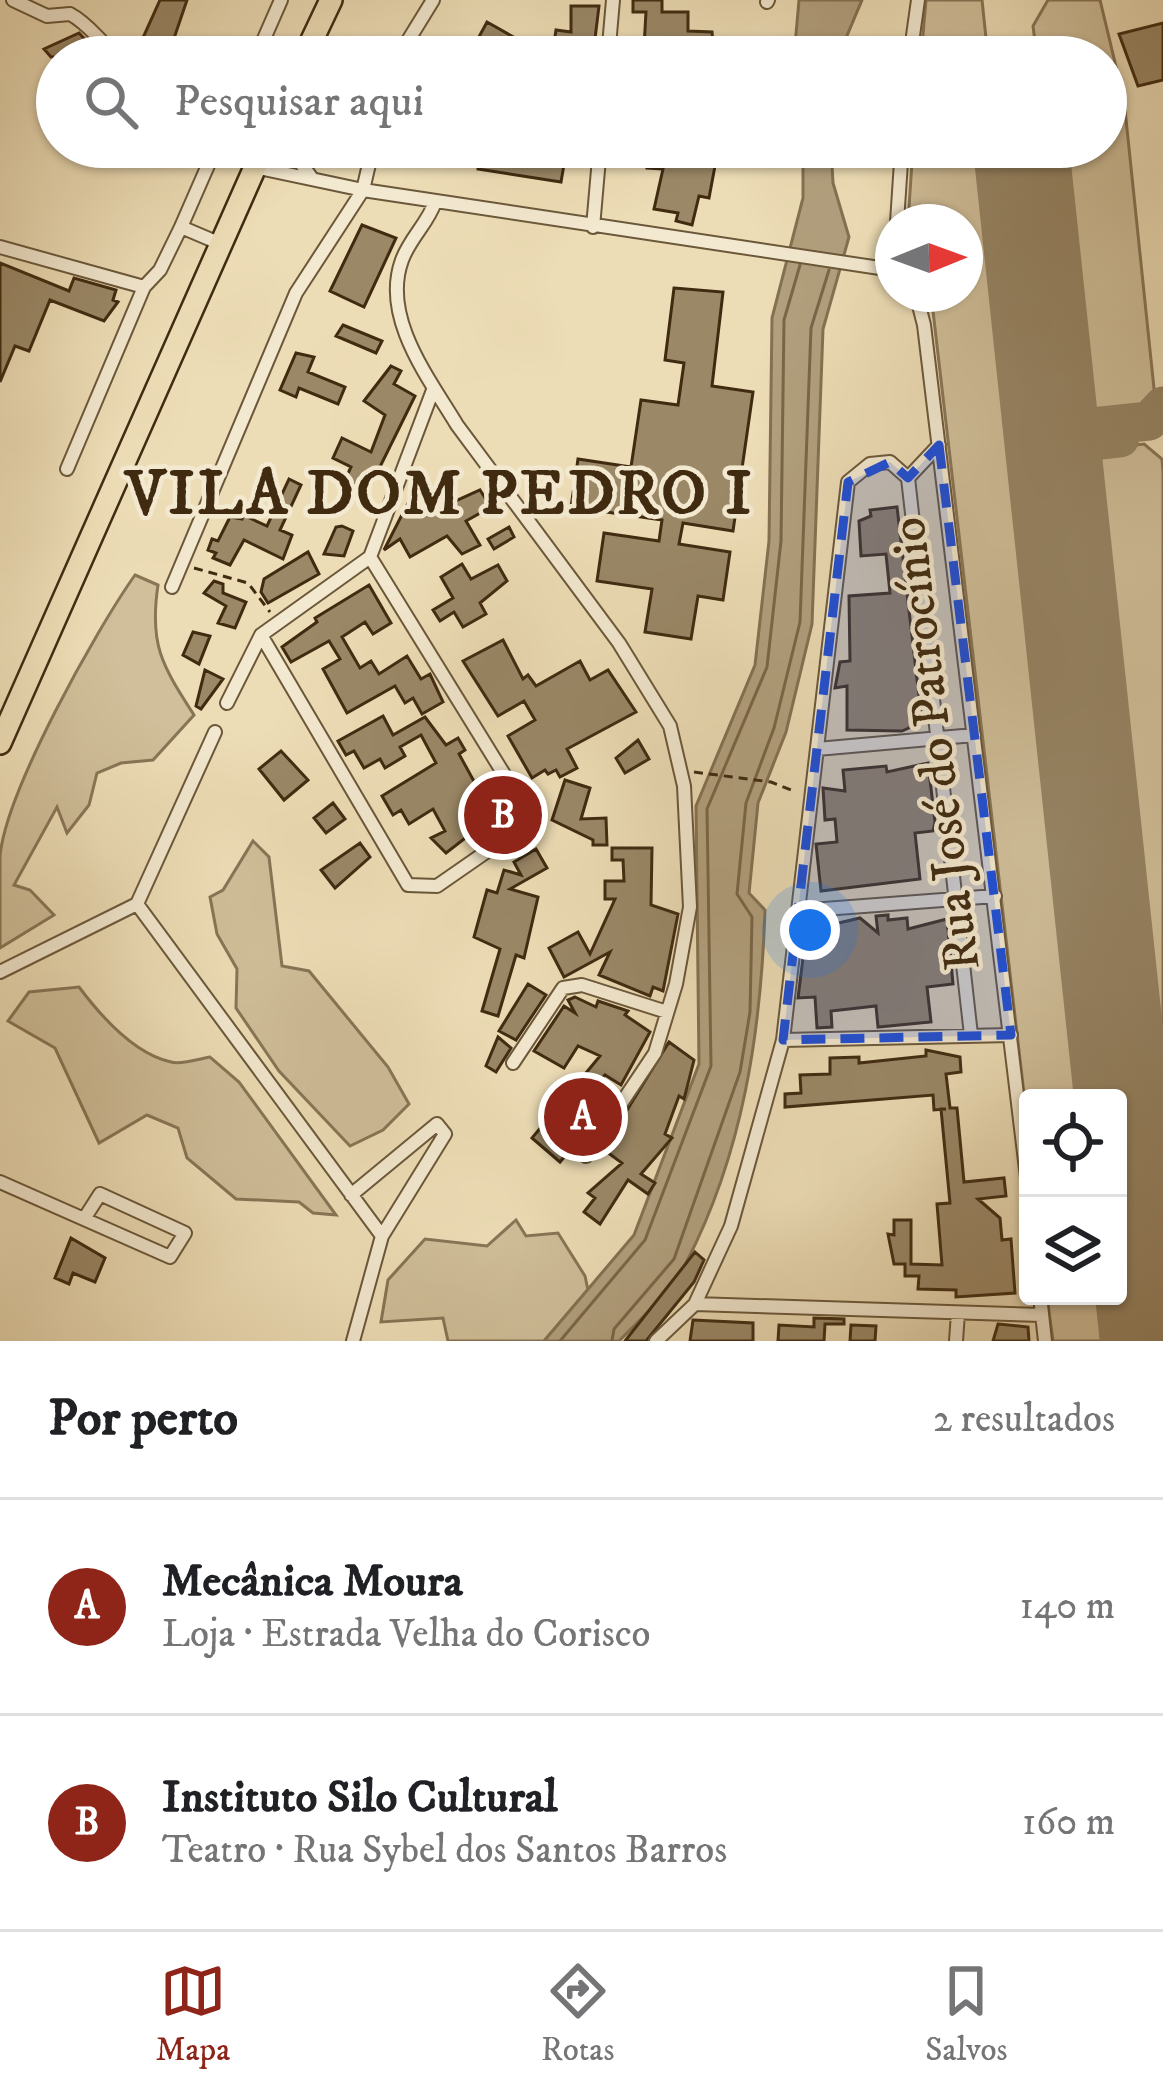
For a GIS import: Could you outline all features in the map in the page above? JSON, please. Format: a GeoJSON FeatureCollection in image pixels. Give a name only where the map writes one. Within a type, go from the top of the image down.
{"type":"FeatureCollection","features":[{"type":"Feature","properties":{"kind":"highway"},"geometry":{"type":"LineString","coordinates":[[314,36],[331,0]]}},
{"type":"Feature","properties":{"kind":"highway"},"geometry":{"type":"LineString","coordinates":[[0,743],[254,168]]}},
{"type":"Feature","properties":{"kind":"street"},"geometry":{"type":"LineString","coordinates":[[13,0],[47,16],[70,14],[94,27],[100,36]]}},
{"type":"Feature","properties":{"kind":"street"},"geometry":{"type":"LineString","coordinates":[[70,14],[77,0]]}},
{"type":"Feature","properties":{"kind":"street"},"geometry":{"type":"LineString","coordinates":[[411,36],[433,0]]}},
{"type":"Feature","properties":{"kind":"street"},"geometry":{"type":"LineString","coordinates":[[610,36],[613,0]]}},
{"type":"Feature","properties":{"kind":"street"},"geometry":{"type":"LineString","coordinates":[[913,36],[918,0]]}},
{"type":"Feature","properties":{"kind":"street"},"geometry":{"type":"LineString","coordinates":[[264,36],[276,4]]}},
{"type":"Feature","properties":{"kind":"street"},"geometry":{"type":"LineString","coordinates":[[67,469],[144,287],[160,270],[207,168]]}},
{"type":"Feature","properties":{"kind":"street"},"geometry":{"type":"LineString","coordinates":[[286,168],[363,190],[779,256],[875,266]]}},
{"type":"Feature","properties":{"kind":"street"},"geometry":{"type":"LineString","coordinates":[[304,168],[311,178]]}},
{"type":"Feature","properties":{"kind":"street"},"geometry":{"type":"LineString","coordinates":[[172,587],[296,293],[363,190],[369,168]]}},
{"type":"Feature","properties":{"kind":"street"},"geometry":{"type":"LineString","coordinates":[[593,226],[598,168]]}},
{"type":"Feature","properties":{"kind":"street"},"geometry":{"type":"LineString","coordinates":[[898,204],[901,168]]}},
{"type":"Feature","properties":{"kind":"street"},"geometry":{"type":"LineString","coordinates":[[435,202],[403,257],[394,299],[434,390],[619,643],[670,726],[684,786],[690,907],[667,1012],[655,1053],[586,1156]]}},
{"type":"Feature","properties":{"kind":"street"},"geometry":{"type":"LineString","coordinates":[[181,227],[221,244]]}},
{"type":"Feature","properties":{"kind":"street"},"geometry":{"type":"LineString","coordinates":[[0,247],[144,287]]}},
{"type":"Feature","properties":{"kind":"street","name":"Rua José do Patrocínio"},"geometry":{"type":"LineString","coordinates":[[919,312],[1019,1106]]}},
{"type":"Feature","properties":{"kind":"street"},"geometry":{"type":"LineString","coordinates":[[227,703],[261,635],[370,557],[434,390]]}},
{"type":"Feature","properties":{"kind":"street"},"geometry":{"type":"LineString","coordinates":[[908,478],[939,446]]}},
{"type":"Feature","properties":{"kind":"street"},"geometry":{"type":"LineString","coordinates":[[656,1341],[695,1304],[731,1226],[783,1040],[848,482],[870,464],[890,462],[908,478],[971,1035]]}},
{"type":"Feature","properties":{"kind":"street"},"geometry":{"type":"LineString","coordinates":[[261,635],[408,885],[437,886],[522,827],[518,797],[370,557]]}},
{"type":"Feature","properties":{"kind":"street"},"geometry":{"type":"LineString","coordinates":[[0,972],[137,904],[215,731]]}},
{"type":"Feature","properties":{"kind":"street"},"geometry":{"type":"LineString","coordinates":[[817,748],[937,742],[974,735]]}},
{"type":"Feature","properties":{"kind":"street"},"geometry":{"type":"LineString","coordinates":[[798,911],[995,896]]}},
{"type":"Feature","properties":{"kind":"street"},"geometry":{"type":"LineString","coordinates":[[137,904],[382,1236]]}},
{"type":"Feature","properties":{"kind":"street"},"geometry":{"type":"LineString","coordinates":[[513,1063],[563,988],[582,986],[667,1012]]}},
{"type":"Feature","properties":{"kind":"street"},"geometry":{"type":"LineString","coordinates":[[783,1040],[1011,1035]]}},
{"type":"Feature","properties":{"kind":"street"},"geometry":{"type":"LineString","coordinates":[[352,1195],[437,1124],[445,1134],[382,1236],[353,1341]]}},
{"type":"Feature","properties":{"kind":"street"},"geometry":{"type":"LineString","coordinates":[[0,1182],[83,1219],[170,1257],[185,1233],[100,1194],[83,1219]]}},
{"type":"Feature","properties":{"kind":"street"},"geometry":{"type":"LineString","coordinates":[[695,1304],[1042,1315]]}},
{"type":"Feature","properties":{"kind":"street"},"geometry":{"type":"LineString","coordinates":[[1041,1305],[1045,1341]]}},
{"type":"Feature","properties":{"kind":"street"},"geometry":{"type":"LineString","coordinates":[[956,1341],[958,1313]]}},
{"type":"Feature","properties":{"kind":"path"},"geometry":{"type":"LineString","coordinates":[[181,564],[248,583],[278,623]]}},
{"type":"Feature","properties":{"kind":"path"},"geometry":{"type":"LineString","coordinates":[[700,774],[771,782],[811,798]]}},
{"type":"Feature","properties":{"kind":"highlighted area"},"geometry":{"type":"Polygon","coordinates":[[[939,445],[1011,1035],[783,1040],[848,482],[890,462],[908,478],[939,445]]]}},
{"type":"Feature","properties":{"kind":"shaded area"},"geometry":{"type":"Polygon","coordinates":[[[926,0],[982,0],[986,36],[923,36],[926,0]]]}},
{"type":"Feature","properties":{"kind":"shaded area"},"geometry":{"type":"Polygon","coordinates":[[[1048,0],[1100,0],[1109,36],[1034,36],[1033,26],[1048,0]]]}},
{"type":"Feature","properties":{"kind":"shaded area"},"geometry":{"type":"Polygon","coordinates":[[[1127,129],[1155,398],[1142,414],[1086,418],[1072,404],[1048,168],[1127,168],[1127,129]]]}},
{"type":"Feature","properties":{"kind":"shaded area"},"geometry":{"type":"Polygon","coordinates":[[[912,168],[999,168],[1097,1089],[1023,1089],[933,312],[983,312],[983,204],[909,204],[912,168]]]}},
{"type":"Feature","properties":{"kind":"shaded area"},"geometry":{"type":"Polygon","coordinates":[[[1144,444],[1162,459],[1163,472],[1163,1264],[1078,465],[1093,450],[1144,444]]]}},
{"type":"Feature","properties":{"kind":"shaded area"},"geometry":{"type":"Polygon","coordinates":[[[135,575],[158,585],[155,624],[161,654],[194,715],[153,760],[121,763],[97,773],[89,805],[67,833],[57,807],[14,885],[30,890],[54,915],[0,948],[0,856],[18,792],[77,671],[135,575]]]}},
{"type":"Feature","properties":{"kind":"shaded area"},"geometry":{"type":"Polygon","coordinates":[[[253,841],[269,857],[282,966],[309,971],[388,1067],[409,1104],[383,1130],[350,1146],[279,1071],[236,1008],[237,969],[217,934],[210,897],[223,890],[253,841]]]}},
{"type":"Feature","properties":{"kind":"shaded area"},"geometry":{"type":"Polygon","coordinates":[[[79,987],[108,1021],[144,1051],[175,1063],[210,1057],[239,1082],[336,1215],[313,1213],[299,1202],[236,1199],[187,1158],[178,1128],[147,1115],[99,1143],[55,1048],[8,1021],[29,992],[79,987]]]}},
{"type":"Feature","properties":{"kind":"shaded area"},"geometry":{"type":"Polygon","coordinates":[[[516,1220],[526,1236],[558,1233],[585,1276],[588,1290],[544,1341],[448,1341],[443,1318],[381,1322],[388,1280],[425,1239],[487,1246],[516,1220]]]}},
{"type":"Feature","properties":{"kind":"shaded area"},"geometry":{"type":"Polygon","coordinates":[[[1048,1305],[1120,1305],[1124,1341],[1053,1341],[1048,1305]]]}},
{"type":"Feature","properties":{"kind":"water"},"geometry":{"type":"Polygon","coordinates":[[[799,0],[862,0],[847,36],[796,36],[799,0]]]}},
{"type":"Feature","properties":{"kind":"water"},"geometry":{"type":"Polygon","coordinates":[[[803,168],[832,168],[849,237],[823,329],[812,624],[786,732],[758,803],[749,893],[765,910],[759,1001],[745,1091],[706,1221],[686,1263],[664,1294],[619,1341],[544,1341],[634,1235],[699,1064],[696,806],[755,665],[769,541],[772,318],[803,198],[803,168]]]}},
{"type":"Feature","properties":{"kind":"building"},"geometry":{"type":"Polygon","coordinates":[[[160,0],[187,0],[175,36],[144,36],[160,0]]]}},
{"type":"Feature","properties":{"kind":"building"},"geometry":{"type":"Polygon","coordinates":[[[633,0],[662,0],[662,12],[688,12],[688,31],[712,32],[712,36],[645,36],[646,12],[633,12],[633,0]]]}},
{"type":"Feature","properties":{"kind":"building"},"geometry":{"type":"Polygon","coordinates":[[[571,6],[599,6],[595,36],[555,36],[556,30],[571,32],[571,6]]]}},
{"type":"Feature","properties":{"kind":"building"},"geometry":{"type":"Polygon","coordinates":[[[487,22],[512,36],[479,36],[487,22]]]}},
{"type":"Feature","properties":{"kind":"building"},"geometry":{"type":"Polygon","coordinates":[[[1163,23],[1163,80],[1138,86],[1127,56],[1127,36],[1119,34],[1163,23]]]}},
{"type":"Feature","properties":{"kind":"building"},"geometry":{"type":"Polygon","coordinates":[[[478,168],[563,168],[561,182],[478,168]]]}},
{"type":"Feature","properties":{"kind":"building"},"geometry":{"type":"Polygon","coordinates":[[[647,168],[715,168],[709,198],[699,196],[692,225],[676,221],[678,213],[654,209],[663,169],[647,168]]]}},
{"type":"Feature","properties":{"kind":"building"},"geometry":{"type":"Polygon","coordinates":[[[362,225],[396,238],[364,307],[330,291],[362,225]]]}},
{"type":"Feature","properties":{"kind":"building"},"geometry":{"type":"Polygon","coordinates":[[[0,263],[69,291],[74,278],[116,290],[113,300],[118,302],[104,321],[50,300],[29,351],[15,346],[0,382],[0,263]]]}},
{"type":"Feature","properties":{"kind":"building"},"geometry":{"type":"Polygon","coordinates":[[[674,288],[723,292],[712,386],[753,392],[733,531],[683,523],[679,544],[730,552],[723,600],[698,596],[691,639],[645,632],[652,589],[597,581],[604,533],[659,541],[662,520],[571,507],[578,459],[631,467],[641,400],[678,405],[684,363],[665,360],[674,288]]]}},
{"type":"Feature","properties":{"kind":"building"},"geometry":{"type":"Polygon","coordinates":[[[343,325],[382,341],[376,353],[336,336],[343,325]]]}},
{"type":"Feature","properties":{"kind":"building"},"geometry":{"type":"Polygon","coordinates":[[[296,353],[314,357],[308,372],[345,387],[338,404],[299,388],[296,397],[280,390],[296,353]]]}},
{"type":"Feature","properties":{"kind":"building"},"geometry":{"type":"Polygon","coordinates":[[[391,366],[401,371],[394,384],[415,396],[368,491],[345,480],[351,467],[333,458],[342,438],[371,452],[385,415],[364,401],[391,366]]]}},
{"type":"Feature","properties":{"kind":"building"},"geometry":{"type":"Polygon","coordinates":[[[289,479],[301,485],[280,530],[292,535],[283,559],[244,540],[230,565],[213,558],[216,553],[208,550],[212,539],[218,541],[230,517],[242,519],[243,515],[267,526],[289,479]]]}},
{"type":"Feature","properties":{"kind":"building"},"geometry":{"type":"Polygon","coordinates":[[[480,490],[491,507],[466,521],[480,545],[462,554],[447,536],[410,557],[400,539],[384,550],[410,499],[418,495],[429,513],[480,490]]]}},
{"type":"Feature","properties":{"kind":"building"},"geometry":{"type":"Polygon","coordinates":[[[897,507],[922,722],[902,731],[847,730],[847,686],[835,688],[840,662],[850,661],[849,596],[890,593],[886,554],[861,556],[859,521],[871,516],[870,510],[897,507]]]}},
{"type":"Feature","properties":{"kind":"building"},"geometry":{"type":"Polygon","coordinates":[[[336,527],[353,531],[344,556],[324,554],[336,527]]]}},
{"type":"Feature","properties":{"kind":"building"},"geometry":{"type":"Polygon","coordinates":[[[509,527],[514,537],[494,549],[488,539],[509,527]]]}},
{"type":"Feature","properties":{"kind":"building"},"geometry":{"type":"Polygon","coordinates":[[[308,552],[319,574],[268,603],[261,592],[264,579],[308,552]]]}},
{"type":"Feature","properties":{"kind":"building"},"geometry":{"type":"Polygon","coordinates":[[[462,564],[471,579],[498,565],[507,581],[480,603],[486,614],[463,627],[454,612],[440,621],[433,610],[453,598],[441,577],[462,564]]]}},
{"type":"Feature","properties":{"kind":"building"},"geometry":{"type":"Polygon","coordinates":[[[214,581],[223,584],[223,593],[246,602],[235,628],[218,623],[226,606],[204,593],[214,581]]]}},
{"type":"Feature","properties":{"kind":"building"},"geometry":{"type":"Polygon","coordinates":[[[369,585],[391,623],[373,634],[365,622],[342,637],[360,668],[371,661],[379,674],[407,656],[421,679],[430,674],[443,702],[422,714],[413,698],[405,703],[395,686],[347,713],[323,669],[340,659],[329,641],[291,662],[282,647],[317,622],[315,618],[369,585]]]}},
{"type":"Feature","properties":{"kind":"building"},"geometry":{"type":"Polygon","coordinates":[[[193,632],[210,636],[199,664],[183,655],[193,632]]]}},
{"type":"Feature","properties":{"kind":"building"},"geometry":{"type":"Polygon","coordinates":[[[503,640],[523,679],[528,675],[536,686],[580,661],[590,680],[608,670],[636,712],[567,749],[577,768],[560,777],[556,770],[548,774],[545,770],[532,778],[508,736],[535,720],[524,701],[498,716],[463,661],[503,640]]]}},
{"type":"Feature","properties":{"kind":"building"},"geometry":{"type":"Polygon","coordinates":[[[205,670],[223,679],[201,709],[196,706],[205,670]]]}},
{"type":"Feature","properties":{"kind":"building"},"geometry":{"type":"Polygon","coordinates":[[[383,716],[393,735],[425,717],[446,745],[458,738],[465,750],[459,754],[481,794],[495,785],[504,808],[446,853],[431,838],[445,831],[433,809],[409,824],[401,810],[393,815],[382,796],[436,763],[421,735],[400,747],[405,756],[385,768],[380,759],[364,768],[354,751],[346,755],[338,741],[383,716]]]}},
{"type":"Feature","properties":{"kind":"building"},"geometry":{"type":"Polygon","coordinates":[[[638,740],[649,759],[625,773],[616,758],[638,740]]]}},
{"type":"Feature","properties":{"kind":"building"},"geometry":{"type":"Polygon","coordinates":[[[281,751],[308,780],[284,800],[259,769],[281,751]]]}},
{"type":"Feature","properties":{"kind":"building"},"geometry":{"type":"Polygon","coordinates":[[[928,763],[935,822],[933,831],[915,833],[920,879],[821,891],[816,844],[837,842],[835,819],[825,820],[823,788],[845,791],[843,770],[886,766],[887,772],[928,763]]]}},
{"type":"Feature","properties":{"kind":"building"},"geometry":{"type":"Polygon","coordinates":[[[565,780],[590,788],[581,819],[606,818],[607,845],[593,845],[593,840],[552,820],[565,780]]]}},
{"type":"Feature","properties":{"kind":"building"},"geometry":{"type":"Polygon","coordinates":[[[333,803],[345,819],[326,833],[314,818],[333,803]]]}},
{"type":"Feature","properties":{"kind":"building"},"geometry":{"type":"Polygon","coordinates":[[[360,843],[370,857],[335,888],[321,870],[360,843]]]}},
{"type":"Feature","properties":{"kind":"building"},"geometry":{"type":"Polygon","coordinates":[[[612,848],[652,848],[651,905],[678,914],[663,991],[653,987],[650,996],[599,975],[610,952],[564,977],[549,948],[578,932],[590,954],[615,899],[605,899],[605,881],[624,881],[623,860],[612,860],[612,848]]]}},
{"type":"Feature","properties":{"kind":"building"},"geometry":{"type":"Polygon","coordinates":[[[536,849],[547,868],[510,889],[538,897],[524,958],[516,955],[498,1016],[482,1011],[500,949],[474,937],[487,890],[497,893],[504,870],[521,875],[514,862],[536,849]]]}},
{"type":"Feature","properties":{"kind":"building"},"geometry":{"type":"Polygon","coordinates":[[[888,915],[888,920],[907,918],[908,929],[947,919],[953,984],[927,987],[931,1022],[878,1027],[876,1006],[831,1011],[832,1027],[817,1028],[815,997],[798,998],[805,942],[828,940],[826,926],[860,918],[878,933],[876,916],[888,915]]]}},
{"type":"Feature","properties":{"kind":"building"},"geometry":{"type":"Polygon","coordinates":[[[528,984],[546,995],[516,1040],[499,1031],[528,984]]]}},
{"type":"Feature","properties":{"kind":"building"},"geometry":{"type":"Polygon","coordinates":[[[575,997],[596,1007],[598,1001],[628,1011],[625,1015],[650,1032],[621,1085],[605,1075],[573,1112],[588,1128],[560,1162],[532,1138],[600,1056],[578,1046],[564,1068],[534,1051],[564,1006],[575,1013],[568,1000],[575,997]]]}},
{"type":"Feature","properties":{"kind":"building"},"geometry":{"type":"Polygon","coordinates":[[[498,1037],[511,1048],[496,1072],[486,1066],[498,1037]]]}},
{"type":"Feature","properties":{"kind":"building"},"geometry":{"type":"Polygon","coordinates":[[[669,1042],[694,1060],[684,1099],[679,1096],[665,1134],[672,1138],[641,1174],[655,1183],[648,1194],[628,1180],[600,1224],[584,1212],[595,1198],[588,1193],[622,1163],[603,1149],[669,1042]]]}},
{"type":"Feature","properties":{"kind":"building"},"geometry":{"type":"Polygon","coordinates":[[[926,1050],[960,1057],[961,1072],[946,1074],[950,1108],[957,1108],[964,1182],[1004,1178],[1006,1196],[978,1199],[1000,1218],[1002,1240],[1011,1239],[1015,1293],[956,1297],[956,1290],[918,1289],[919,1276],[905,1276],[905,1264],[894,1264],[888,1234],[894,1235],[894,1220],[911,1220],[911,1264],[942,1265],[937,1204],[950,1203],[941,1109],[934,1110],[933,1095],[785,1107],[785,1094],[801,1093],[800,1075],[830,1074],[830,1058],[859,1057],[859,1063],[926,1056],[926,1050]]]}},
{"type":"Feature","properties":{"kind":"building"},"geometry":{"type":"Polygon","coordinates":[[[71,1238],[105,1258],[95,1282],[73,1273],[69,1284],[55,1278],[71,1238]]]}},
{"type":"Feature","properties":{"kind":"building"},"geometry":{"type":"Polygon","coordinates":[[[695,1252],[704,1260],[694,1282],[646,1341],[625,1341],[695,1252]]]}},
{"type":"Feature","properties":{"kind":"building"},"geometry":{"type":"Polygon","coordinates":[[[814,1318],[844,1319],[844,1324],[825,1324],[824,1341],[778,1341],[779,1325],[814,1327],[814,1318]]]}},
{"type":"Feature","properties":{"kind":"building"},"geometry":{"type":"Polygon","coordinates":[[[693,1320],[753,1323],[753,1341],[690,1341],[693,1320]]]}},
{"type":"Feature","properties":{"kind":"building"},"geometry":{"type":"Polygon","coordinates":[[[998,1324],[1028,1327],[1029,1341],[993,1341],[998,1324]]]}},
{"type":"Feature","properties":{"kind":"building"},"geometry":{"type":"Polygon","coordinates":[[[851,1325],[876,1326],[875,1341],[850,1341],[851,1325]]]}},
{"type":"Feature","properties":{"kind":"taxiway"},"geometry":{"type":"LineString","coordinates":[[1048,401],[1083,428],[1149,421],[1163,406]]}},
{"type":"Feature","properties":{"kind":"taxiway"},"geometry":{"type":"LineString","coordinates":[[1055,464],[1085,442],[1120,438]]}},
{"type":"Feature","properties":{"kind":"runway"},"geometry":{"type":"LineString","coordinates":[[1023,168],[1148,1341]]}},
{"type":"Feature","properties":{"kind":"place","name":"Instituto Silo Cultural"},"geometry":{"type":"Point","coordinates":[503,815]}},
{"type":"Feature","properties":{"kind":"place","name":"Mecânica Moura"},"geometry":{"type":"Point","coordinates":[583,1117]}},
{"type":"Feature","properties":{"kind":"district","name":"VILA DOM PEDRO I"},"geometry":{"type":"Point","coordinates":[440,495]}}]}
